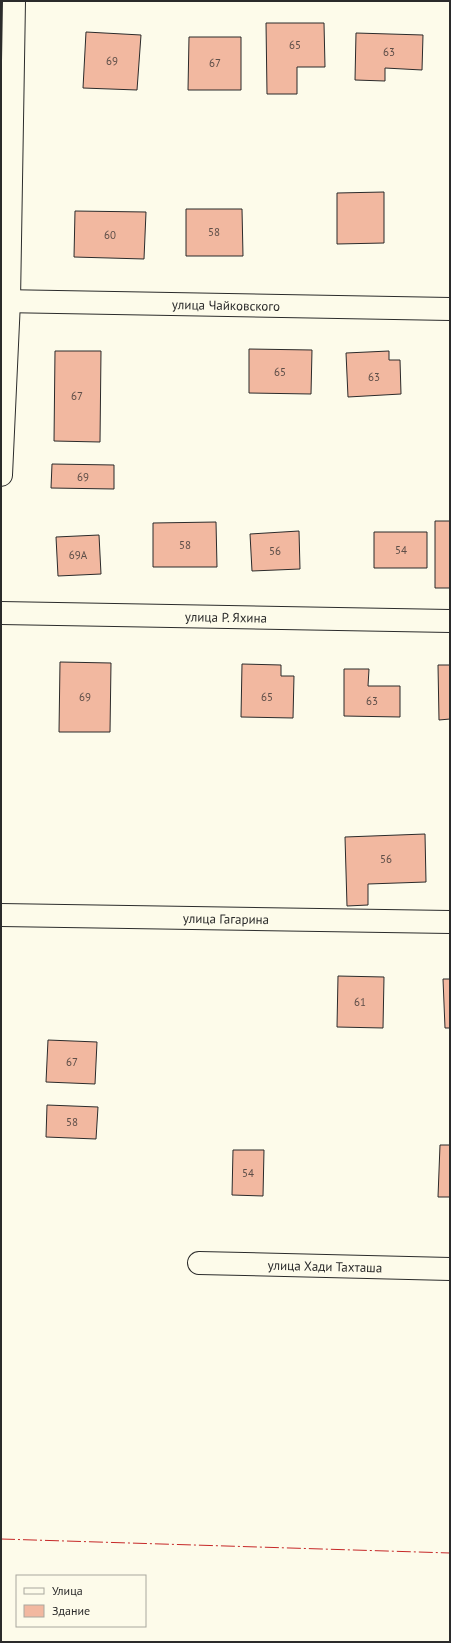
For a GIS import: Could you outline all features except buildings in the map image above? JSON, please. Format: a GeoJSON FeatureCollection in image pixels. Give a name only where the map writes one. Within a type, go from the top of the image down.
{"type":"FeatureCollection","features":[{"type":"Feature","properties":{"kind":"street"},"geometry":{"type":"LineString","coordinates":[[1,475],[14,1]]}},
{"type":"Feature","properties":{"kind":"street","name":"улица Чайковского"},"geometry":{"type":"LineString","coordinates":[[5,301],[450,309]]}},
{"type":"Feature","properties":{"kind":"street","name":"улица Р. Яхина"},"geometry":{"type":"LineString","coordinates":[[1,613],[450,620]]}},
{"type":"Feature","properties":{"kind":"street","name":"улица Гагарина"},"geometry":{"type":"LineString","coordinates":[[1,915],[450,922]]}},
{"type":"Feature","properties":{"kind":"street","name":"улица Хади Тахташа"},"geometry":{"type":"LineString","coordinates":[[200,1263],[450,1269]]}},
{"type":"Feature","properties":{"kind":"power"},"geometry":{"type":"LineString","coordinates":[[1,1539],[450,1553]]}}]}
